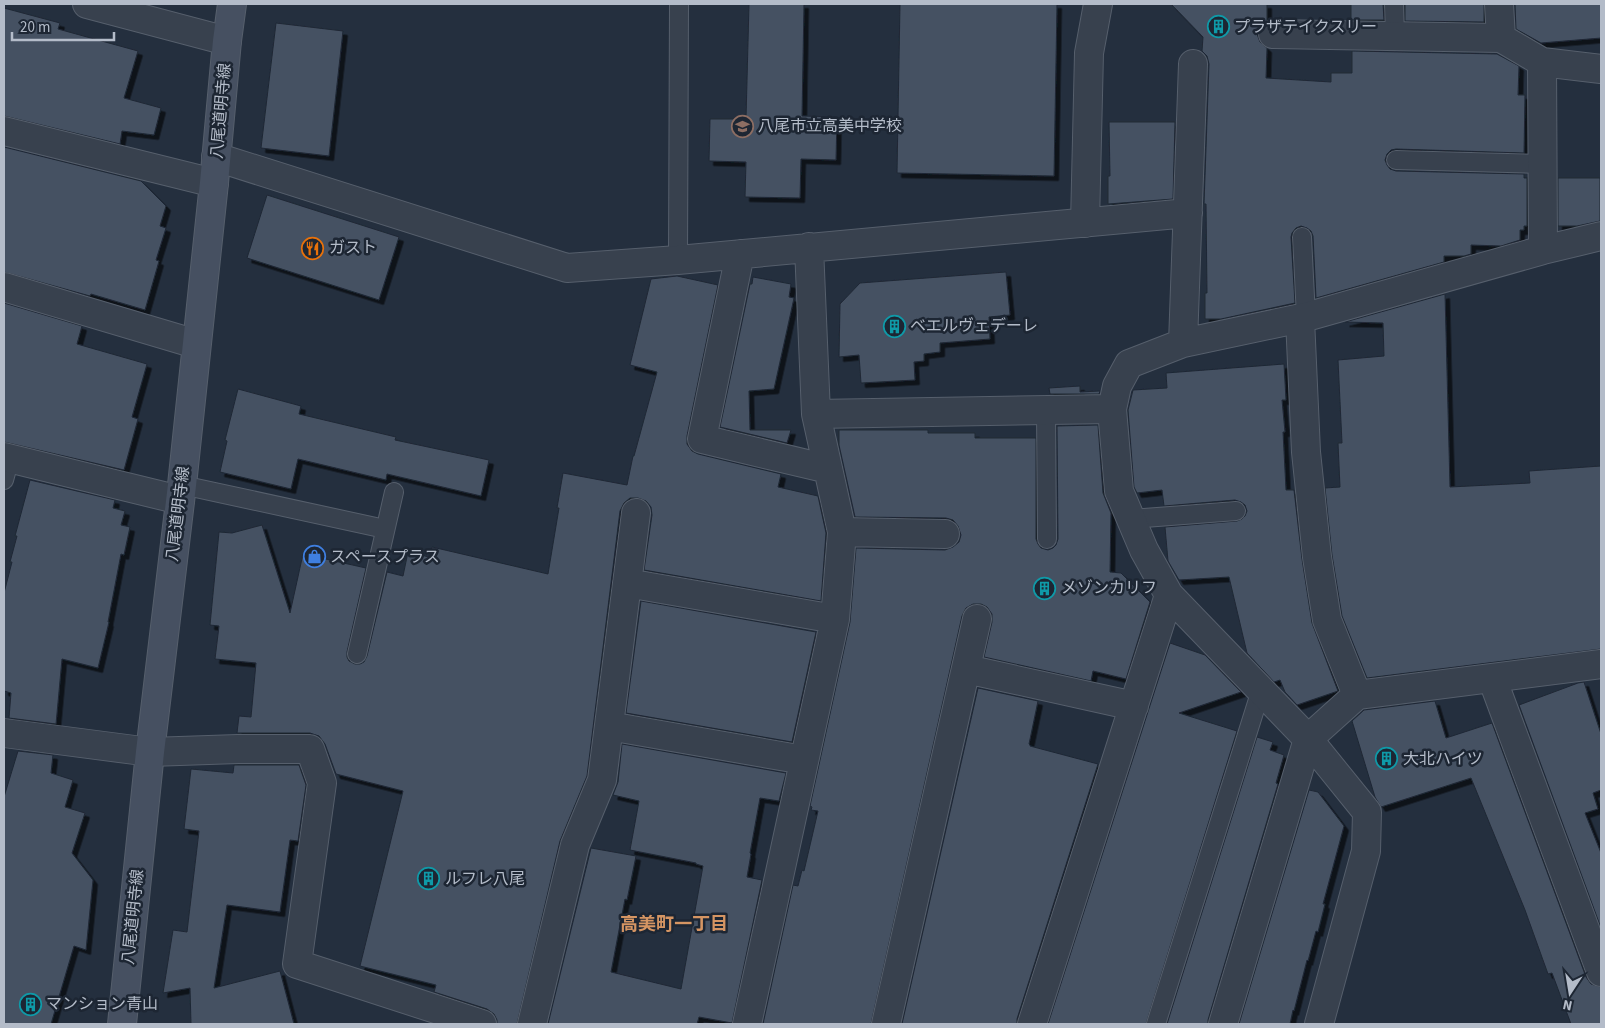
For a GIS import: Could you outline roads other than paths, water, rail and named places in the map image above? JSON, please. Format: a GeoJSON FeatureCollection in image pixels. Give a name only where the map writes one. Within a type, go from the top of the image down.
{"type":"FeatureCollection","features":[{"type":"Feature","properties":{"kind":"main road","name":"八尾道明寺線"},"geometry":{"type":"LineString","coordinates":[[122,1024],[150,752],[181,492],[232,4]]}},
{"type":"Feature","properties":{"kind":"street"},"geometry":{"type":"LineString","coordinates":[[87,4],[227,42]]}},
{"type":"Feature","properties":{"kind":"street"},"geometry":{"type":"LineString","coordinates":[[1085,223],[1089,53],[1098,4]]}},
{"type":"Feature","properties":{"kind":"street"},"geometry":{"type":"LineString","coordinates":[[1500,4],[1501,38]]}},
{"type":"Feature","properties":{"kind":"street"},"geometry":{"type":"LineString","coordinates":[[1273,34],[1501,38],[1542,62],[1601,69]]}},
{"type":"Feature","properties":{"kind":"street"},"geometry":{"type":"LineString","coordinates":[[1542,62],[1543,250]]}},
{"type":"Feature","properties":{"kind":"street"},"geometry":{"type":"LineString","coordinates":[[1183,343],[1193,64]]}},
{"type":"Feature","properties":{"kind":"street"},"geometry":{"type":"LineString","coordinates":[[4,131],[215,170],[567,268],[678,260],[1188,213]]}},
{"type":"Feature","properties":{"kind":"street"},"geometry":{"type":"LineString","coordinates":[[1319,1024],[1366,851],[1367,812],[1308,739],[1169,595],[1144,550],[1119,490],[1112,409],[1117,386],[1129,364],[1183,343],[1303,318],[1543,250],[1601,236]]}},
{"type":"Feature","properties":{"kind":"street"},"geometry":{"type":"LineString","coordinates":[[746,1024],[835,619],[842,532],[816,414],[809,247]]}},
{"type":"Feature","properties":{"kind":"street"},"geometry":{"type":"LineString","coordinates":[[740,254],[702,439],[828,469]]}},
{"type":"Feature","properties":{"kind":"street"},"geometry":{"type":"LineString","coordinates":[[4,287],[196,344]]}},
{"type":"Feature","properties":{"kind":"street"},"geometry":{"type":"LineString","coordinates":[[1303,318],[1306,452],[1317,557],[1327,620],[1357,695]]}},
{"type":"Feature","properties":{"kind":"street"},"geometry":{"type":"LineString","coordinates":[[816,414],[1112,409]]}},
{"type":"Feature","properties":{"kind":"street"},"geometry":{"type":"LineString","coordinates":[[6,465],[181,492]]}},
{"type":"Feature","properties":{"kind":"street"},"geometry":{"type":"LineString","coordinates":[[532,1024],[576,845],[602,780],[636,513]]}},
{"type":"Feature","properties":{"kind":"street"},"geometry":{"type":"LineString","coordinates":[[842,532],[945,534]]}},
{"type":"Feature","properties":{"kind":"street"},"geometry":{"type":"LineString","coordinates":[[627,583],[835,619]]}},
{"type":"Feature","properties":{"kind":"street"},"geometry":{"type":"LineString","coordinates":[[1032,1024],[1169,595]]}},
{"type":"Feature","properties":{"kind":"street"},"geometry":{"type":"LineString","coordinates":[[886,1024],[977,619]]}},
{"type":"Feature","properties":{"kind":"street"},"geometry":{"type":"LineString","coordinates":[[966,669],[1134,706]]}},
{"type":"Feature","properties":{"kind":"street"},"geometry":{"type":"LineString","coordinates":[[1223,1024],[1308,739],[1357,695],[1492,678],[1600,670]]}},
{"type":"Feature","properties":{"kind":"street"},"geometry":{"type":"LineString","coordinates":[[1492,678],[1601,969]]}},
{"type":"Feature","properties":{"kind":"street"},"geometry":{"type":"LineString","coordinates":[[609,726],[804,760]]}},
{"type":"Feature","properties":{"kind":"street"},"geometry":{"type":"LineString","coordinates":[[4,733],[150,752],[238,749],[310,750],[322,783],[297,964],[482,1024]]}},
{"type":"Feature","properties":{"kind":"lane"},"geometry":{"type":"LineString","coordinates":[[678,260],[679,4]]}},
{"type":"Feature","properties":{"kind":"lane"},"geometry":{"type":"LineString","coordinates":[[1394,4],[1395,36]]}},
{"type":"Feature","properties":{"kind":"lane"},"geometry":{"type":"LineString","coordinates":[[1396,160],[1542,164]]}},
{"type":"Feature","properties":{"kind":"lane"},"geometry":{"type":"LineString","coordinates":[[1302,237],[1303,318]]}},
{"type":"Feature","properties":{"kind":"lane"},"geometry":{"type":"LineString","coordinates":[[1046,410],[1047,539]]}},
{"type":"Feature","properties":{"kind":"lane"},"geometry":{"type":"LineString","coordinates":[[181,492],[385,528]]}},
{"type":"Feature","properties":{"kind":"lane"},"geometry":{"type":"LineString","coordinates":[[357,654],[394,492]]}},
{"type":"Feature","properties":{"kind":"lane"},"geometry":{"type":"LineString","coordinates":[[1131,519],[1236,511]]}},
{"type":"Feature","properties":{"kind":"lane"},"geometry":{"type":"LineString","coordinates":[[1156,1024],[1261,690]]}},
{"type":"Feature","properties":{"kind":"place","name":"プラザテイクスリー"},"geometry":{"type":"Point","coordinates":[1218,27]}},
{"type":"Feature","properties":{"kind":"place","name":"八尾市立高美中学校"},"geometry":{"type":"Point","coordinates":[742,126]}},
{"type":"Feature","properties":{"kind":"place","name":"ガスト"},"geometry":{"type":"Point","coordinates":[313,248]}},
{"type":"Feature","properties":{"kind":"place","name":"ベエルヴェデーレ"},"geometry":{"type":"Point","coordinates":[894,326]}},
{"type":"Feature","properties":{"kind":"place","name":"スペースプラス"},"geometry":{"type":"Point","coordinates":[314,557]}},
{"type":"Feature","properties":{"kind":"place","name":"メゾンカリフ"},"geometry":{"type":"Point","coordinates":[1045,588]}},
{"type":"Feature","properties":{"kind":"place","name":"大北ハイツ"},"geometry":{"type":"Point","coordinates":[1387,759]}},
{"type":"Feature","properties":{"kind":"place","name":"ルフレ八尾"},"geometry":{"type":"Point","coordinates":[429,879]}},
{"type":"Feature","properties":{"kind":"place","name":"マンション青山"},"geometry":{"type":"Point","coordinates":[30,1004]}},
{"type":"Feature","properties":{"kind":"district","name":"高美町一丁目"},"geometry":{"type":"Point","coordinates":[674,924]}}]}
